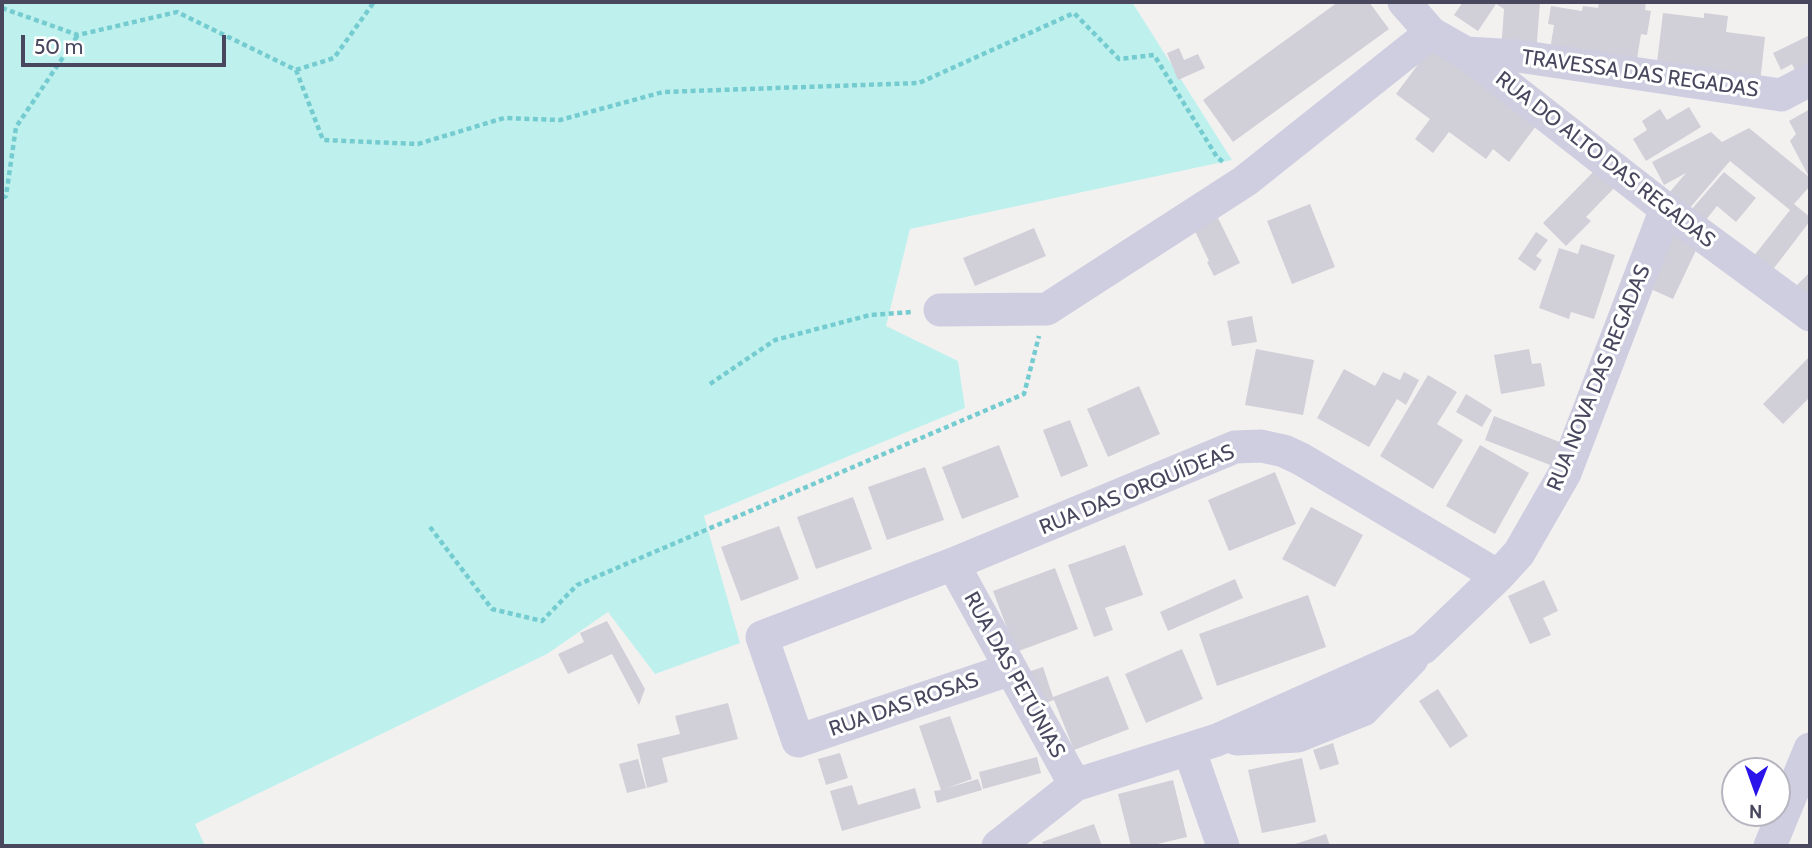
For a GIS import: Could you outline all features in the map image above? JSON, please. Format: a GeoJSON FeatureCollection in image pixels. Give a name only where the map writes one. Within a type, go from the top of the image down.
{"type":"FeatureCollection","features":[{"type":"Feature","properties":{"kind":"street","name":"RUA DO ALTO DAS REGADAS"},"geometry":{"type":"LineString","coordinates":[[1404,2],[1431,33],[1466,53],[1666,209],[1810,315]]}},
{"type":"Feature","properties":{"kind":"street"},"geometry":{"type":"LineString","coordinates":[[940,310],[1047,309],[1245,181],[1431,33]]}},
{"type":"Feature","properties":{"kind":"street","name":"TRAVESSA DAS REGADAS"},"geometry":{"type":"LineString","coordinates":[[1466,53],[1518,55],[1782,95],[1810,80]]}},
{"type":"Feature","properties":{"kind":"street","name":"RUA NOVA DAS REGADAS"},"geometry":{"type":"LineString","coordinates":[[1074,785],[1203,744],[1298,736],[1363,710],[1518,553],[1565,473],[1666,209]]}},
{"type":"Feature","properties":{"kind":"street","name":"RUA DAS ORQUÍDEAS"},"geometry":{"type":"LineString","coordinates":[[798,741],[762,637],[953,565],[1235,447],[1261,446],[1301,459],[1498,576]]}},
{"type":"Feature","properties":{"kind":"street","name":"RUA DAS PETÚNIAS"},"geometry":{"type":"LineString","coordinates":[[953,565],[1074,785]]}},
{"type":"Feature","properties":{"kind":"street","name":"RUA DAS ROSAS"},"geometry":{"type":"LineString","coordinates":[[798,741],[1011,669]]}},
{"type":"Feature","properties":{"kind":"street"},"geometry":{"type":"LineString","coordinates":[[1203,744],[1223,846]]}},
{"type":"Feature","properties":{"kind":"street"},"geometry":{"type":"LineString","coordinates":[[1770,846],[1810,749]]}},
{"type":"Feature","properties":{"kind":"street"},"geometry":{"type":"LineString","coordinates":[[998,846],[1074,785]]}},
{"type":"Feature","properties":{"kind":"path"},"geometry":{"type":"LineString","coordinates":[[296,70],[334,58],[374,2]]}},
{"type":"Feature","properties":{"kind":"path"},"geometry":{"type":"LineString","coordinates":[[2,8],[78,35],[177,12],[296,70],[323,140],[418,144],[504,118],[560,120],[663,92],[919,83],[1074,13],[1119,60],[1154,55],[1217,157],[1245,181]]}},
{"type":"Feature","properties":{"kind":"path"},"geometry":{"type":"LineString","coordinates":[[2,198],[6,196],[16,127],[78,35]]}},
{"type":"Feature","properties":{"kind":"path"},"geometry":{"type":"LineString","coordinates":[[430,527],[492,609],[542,621],[578,585],[1024,394],[1047,309]]}},
{"type":"Feature","properties":{"kind":"path"},"geometry":{"type":"LineString","coordinates":[[710,384],[775,340],[870,314],[940,310]]}},
{"type":"Feature","properties":{"kind":"shaded area"},"geometry":{"type":"Polygon","coordinates":[[[2,2],[1132,2],[1232,160],[910,229],[886,326],[958,361],[965,408],[704,516],[740,643],[655,674],[608,612],[547,654],[195,824],[205,846],[2,846],[2,2]]]}},
{"type":"Feature","properties":{"kind":"building"},"geometry":{"type":"Polygon","coordinates":[[[1338,2],[1369,2],[1389,29],[1233,142],[1203,100],[1338,2]]]}},
{"type":"Feature","properties":{"kind":"building"},"geometry":{"type":"Polygon","coordinates":[[[1463,2],[1540,2],[1536,54],[1501,52],[1504,9],[1496,4],[1478,31],[1454,15],[1463,2]]]}},
{"type":"Feature","properties":{"kind":"building"},"geometry":{"type":"Polygon","coordinates":[[[1599,2],[1646,2],[1645,10],[1651,11],[1647,35],[1641,34],[1637,59],[1549,56],[1554,25],[1548,24],[1551,6],[1582,11],[1583,6],[1598,8],[1599,2]]]}},
{"type":"Feature","properties":{"kind":"building"},"geometry":{"type":"Polygon","coordinates":[[[1663,13],[1704,18],[1704,13],[1728,16],[1726,32],[1765,37],[1760,83],[1656,71],[1663,13]]]}},
{"type":"Feature","properties":{"kind":"building"},"geometry":{"type":"Polygon","coordinates":[[[1810,35],[1810,68],[1797,75],[1792,64],[1781,70],[1773,53],[1810,35]]]}},
{"type":"Feature","properties":{"kind":"building"},"geometry":{"type":"Polygon","coordinates":[[[1434,43],[1539,122],[1509,162],[1493,149],[1486,159],[1449,132],[1433,153],[1415,139],[1430,119],[1396,94],[1434,43]]]}},
{"type":"Feature","properties":{"kind":"building"},"geometry":{"type":"Polygon","coordinates":[[[1179,48],[1184,60],[1198,54],[1205,68],[1178,80],[1167,53],[1179,48]]]}},
{"type":"Feature","properties":{"kind":"building"},"geometry":{"type":"Polygon","coordinates":[[[1689,107],[1701,127],[1646,161],[1633,139],[1647,130],[1642,121],[1660,109],[1667,120],[1689,107]]]}},
{"type":"Feature","properties":{"kind":"building"},"geometry":{"type":"Polygon","coordinates":[[[1810,109],[1810,186],[1794,204],[1810,217],[1810,221],[1765,280],[1746,266],[1790,210],[1730,161],[1683,216],[1663,200],[1686,173],[1664,185],[1652,162],[1711,132],[1722,142],[1749,128],[1809,177],[1790,141],[1796,134],[1789,121],[1810,109]]]}},
{"type":"Feature","properties":{"kind":"building"},"geometry":{"type":"Polygon","coordinates":[[[1601,164],[1620,182],[1586,217],[1591,221],[1566,246],[1543,223],[1601,164]]]}},
{"type":"Feature","properties":{"kind":"building"},"geometry":{"type":"Polygon","coordinates":[[[1724,172],[1756,198],[1736,222],[1717,206],[1705,221],[1691,210],[1724,172]]]}},
{"type":"Feature","properties":{"kind":"building"},"geometry":{"type":"Polygon","coordinates":[[[1310,204],[1335,267],[1292,284],[1267,221],[1310,204]]]}},
{"type":"Feature","properties":{"kind":"building"},"geometry":{"type":"Polygon","coordinates":[[[1218,218],[1240,263],[1214,276],[1194,229],[1218,218]]]}},
{"type":"Feature","properties":{"kind":"building"},"geometry":{"type":"Polygon","coordinates":[[[1034,228],[1046,256],[975,286],[963,258],[1034,228]]]}},
{"type":"Feature","properties":{"kind":"building"},"geometry":{"type":"Polygon","coordinates":[[[1536,232],[1548,240],[1536,256],[1542,260],[1535,271],[1518,259],[1536,232]]]}},
{"type":"Feature","properties":{"kind":"building"},"geometry":{"type":"Polygon","coordinates":[[[1669,233],[1698,246],[1673,299],[1644,286],[1669,233]]]}},
{"type":"Feature","properties":{"kind":"building"},"geometry":{"type":"Polygon","coordinates":[[[1581,244],[1615,255],[1594,319],[1571,312],[1569,319],[1539,308],[1559,248],[1578,254],[1581,244]]]}},
{"type":"Feature","properties":{"kind":"building"},"geometry":{"type":"Polygon","coordinates":[[[1810,272],[1810,307],[1792,290],[1810,272]]]}},
{"type":"Feature","properties":{"kind":"building"},"geometry":{"type":"Polygon","coordinates":[[[1252,316],[1257,342],[1232,346],[1227,321],[1252,316]]]}},
{"type":"Feature","properties":{"kind":"building"},"geometry":{"type":"Polygon","coordinates":[[[1256,349],[1314,360],[1303,415],[1245,405],[1256,349]]]}},
{"type":"Feature","properties":{"kind":"building"},"geometry":{"type":"Polygon","coordinates":[[[1529,349],[1532,364],[1541,363],[1545,386],[1501,394],[1494,355],[1529,349]]]}},
{"type":"Feature","properties":{"kind":"building"},"geometry":{"type":"Polygon","coordinates":[[[1810,356],[1810,397],[1783,424],[1763,404],[1810,356]]]}},
{"type":"Feature","properties":{"kind":"building"},"geometry":{"type":"Polygon","coordinates":[[[1344,369],[1375,386],[1383,372],[1400,380],[1404,372],[1419,380],[1406,405],[1397,399],[1369,447],[1317,418],[1344,369]]]}},
{"type":"Feature","properties":{"kind":"building"},"geometry":{"type":"Polygon","coordinates":[[[1428,375],[1457,392],[1437,424],[1463,440],[1433,489],[1380,456],[1428,375]]]}},
{"type":"Feature","properties":{"kind":"building"},"geometry":{"type":"Polygon","coordinates":[[[1139,386],[1160,434],[1108,457],[1087,409],[1139,386]]]}},
{"type":"Feature","properties":{"kind":"building"},"geometry":{"type":"Polygon","coordinates":[[[1466,394],[1492,410],[1482,427],[1456,412],[1466,394]]]}},
{"type":"Feature","properties":{"kind":"building"},"geometry":{"type":"Polygon","coordinates":[[[1494,416],[1567,445],[1558,468],[1485,440],[1494,416]]]}},
{"type":"Feature","properties":{"kind":"building"},"geometry":{"type":"Polygon","coordinates":[[[1070,420],[1088,466],[1061,477],[1043,430],[1070,420]]]}},
{"type":"Feature","properties":{"kind":"building"},"geometry":{"type":"Polygon","coordinates":[[[999,445],[1019,497],[962,519],[942,467],[999,445]]]}},
{"type":"Feature","properties":{"kind":"building"},"geometry":{"type":"Polygon","coordinates":[[[1480,445],[1529,473],[1495,534],[1446,506],[1480,445]]]}},
{"type":"Feature","properties":{"kind":"building"},"geometry":{"type":"Polygon","coordinates":[[[925,467],[944,520],[887,540],[868,487],[925,467]]]}},
{"type":"Feature","properties":{"kind":"building"},"geometry":{"type":"Polygon","coordinates":[[[1275,472],[1296,524],[1229,551],[1208,500],[1275,472]]]}},
{"type":"Feature","properties":{"kind":"building"},"geometry":{"type":"Polygon","coordinates":[[[853,497],[872,549],[816,569],[797,517],[853,497]]]}},
{"type":"Feature","properties":{"kind":"building"},"geometry":{"type":"Polygon","coordinates":[[[1311,507],[1363,535],[1335,587],[1282,559],[1311,507]]]}},
{"type":"Feature","properties":{"kind":"building"},"geometry":{"type":"Polygon","coordinates":[[[779,526],[799,579],[741,601],[721,547],[779,526]]]}},
{"type":"Feature","properties":{"kind":"building"},"geometry":{"type":"Polygon","coordinates":[[[1125,545],[1143,595],[1105,608],[1113,630],[1094,637],[1068,565],[1125,545]]]}},
{"type":"Feature","properties":{"kind":"building"},"geometry":{"type":"Polygon","coordinates":[[[1055,568],[1078,629],[1016,652],[993,591],[1055,568]]]}},
{"type":"Feature","properties":{"kind":"building"},"geometry":{"type":"Polygon","coordinates":[[[1235,579],[1243,598],[1168,631],[1160,612],[1235,579]]]}},
{"type":"Feature","properties":{"kind":"building"},"geometry":{"type":"Polygon","coordinates":[[[1544,580],[1558,611],[1543,618],[1551,635],[1530,644],[1508,596],[1544,580]]]}},
{"type":"Feature","properties":{"kind":"building"},"geometry":{"type":"Polygon","coordinates":[[[1308,595],[1326,647],[1217,686],[1199,634],[1308,595]]]}},
{"type":"Feature","properties":{"kind":"building"},"geometry":{"type":"Polygon","coordinates":[[[607,621],[645,689],[639,705],[612,654],[568,674],[558,654],[584,642],[580,633],[607,621]]]}},
{"type":"Feature","properties":{"kind":"building"},"geometry":{"type":"Polygon","coordinates":[[[1182,649],[1203,699],[1146,723],[1125,674],[1182,649]]]}},
{"type":"Feature","properties":{"kind":"building"},"geometry":{"type":"Polygon","coordinates":[[[1043,667],[1053,697],[1108,676],[1129,729],[1074,750],[1054,700],[1039,705],[1028,672],[1043,667]]]}},
{"type":"Feature","properties":{"kind":"building"},"geometry":{"type":"Polygon","coordinates":[[[1438,689],[1468,736],[1450,748],[1419,701],[1438,689]]]}},
{"type":"Feature","properties":{"kind":"building"},"geometry":{"type":"Polygon","coordinates":[[[728,703],[738,739],[662,758],[668,782],[647,788],[637,744],[680,734],[675,716],[728,703]]]}},
{"type":"Feature","properties":{"kind":"building"},"geometry":{"type":"Polygon","coordinates":[[[950,716],[972,779],[947,788],[978,779],[982,790],[937,803],[934,791],[941,790],[919,726],[950,716]]]}},
{"type":"Feature","properties":{"kind":"building"},"geometry":{"type":"Polygon","coordinates":[[[1333,743],[1339,764],[1320,770],[1313,750],[1333,743]]]}},
{"type":"Feature","properties":{"kind":"building"},"geometry":{"type":"Polygon","coordinates":[[[840,753],[848,778],[826,785],[818,759],[840,753]]]}},
{"type":"Feature","properties":{"kind":"building"},"geometry":{"type":"Polygon","coordinates":[[[1037,757],[1041,773],[983,789],[979,772],[1037,757]]]}},
{"type":"Feature","properties":{"kind":"building"},"geometry":{"type":"Polygon","coordinates":[[[1302,758],[1316,822],[1262,833],[1248,770],[1302,758]]]}},
{"type":"Feature","properties":{"kind":"building"},"geometry":{"type":"Polygon","coordinates":[[[638,759],[646,788],[627,793],[619,764],[638,759]]]}},
{"type":"Feature","properties":{"kind":"building"},"geometry":{"type":"Polygon","coordinates":[[[1173,780],[1187,837],[1149,846],[1131,846],[1118,794],[1173,780]]]}},
{"type":"Feature","properties":{"kind":"building"},"geometry":{"type":"Polygon","coordinates":[[[852,785],[858,805],[915,788],[921,808],[842,831],[830,791],[852,785]]]}},
{"type":"Feature","properties":{"kind":"building"},"geometry":{"type":"Polygon","coordinates":[[[1094,824],[1102,846],[1044,846],[1042,842],[1094,824]]]}},
{"type":"Feature","properties":{"kind":"building"},"geometry":{"type":"Polygon","coordinates":[[[1326,834],[1330,846],[1289,846],[1326,834]]]}}]}
